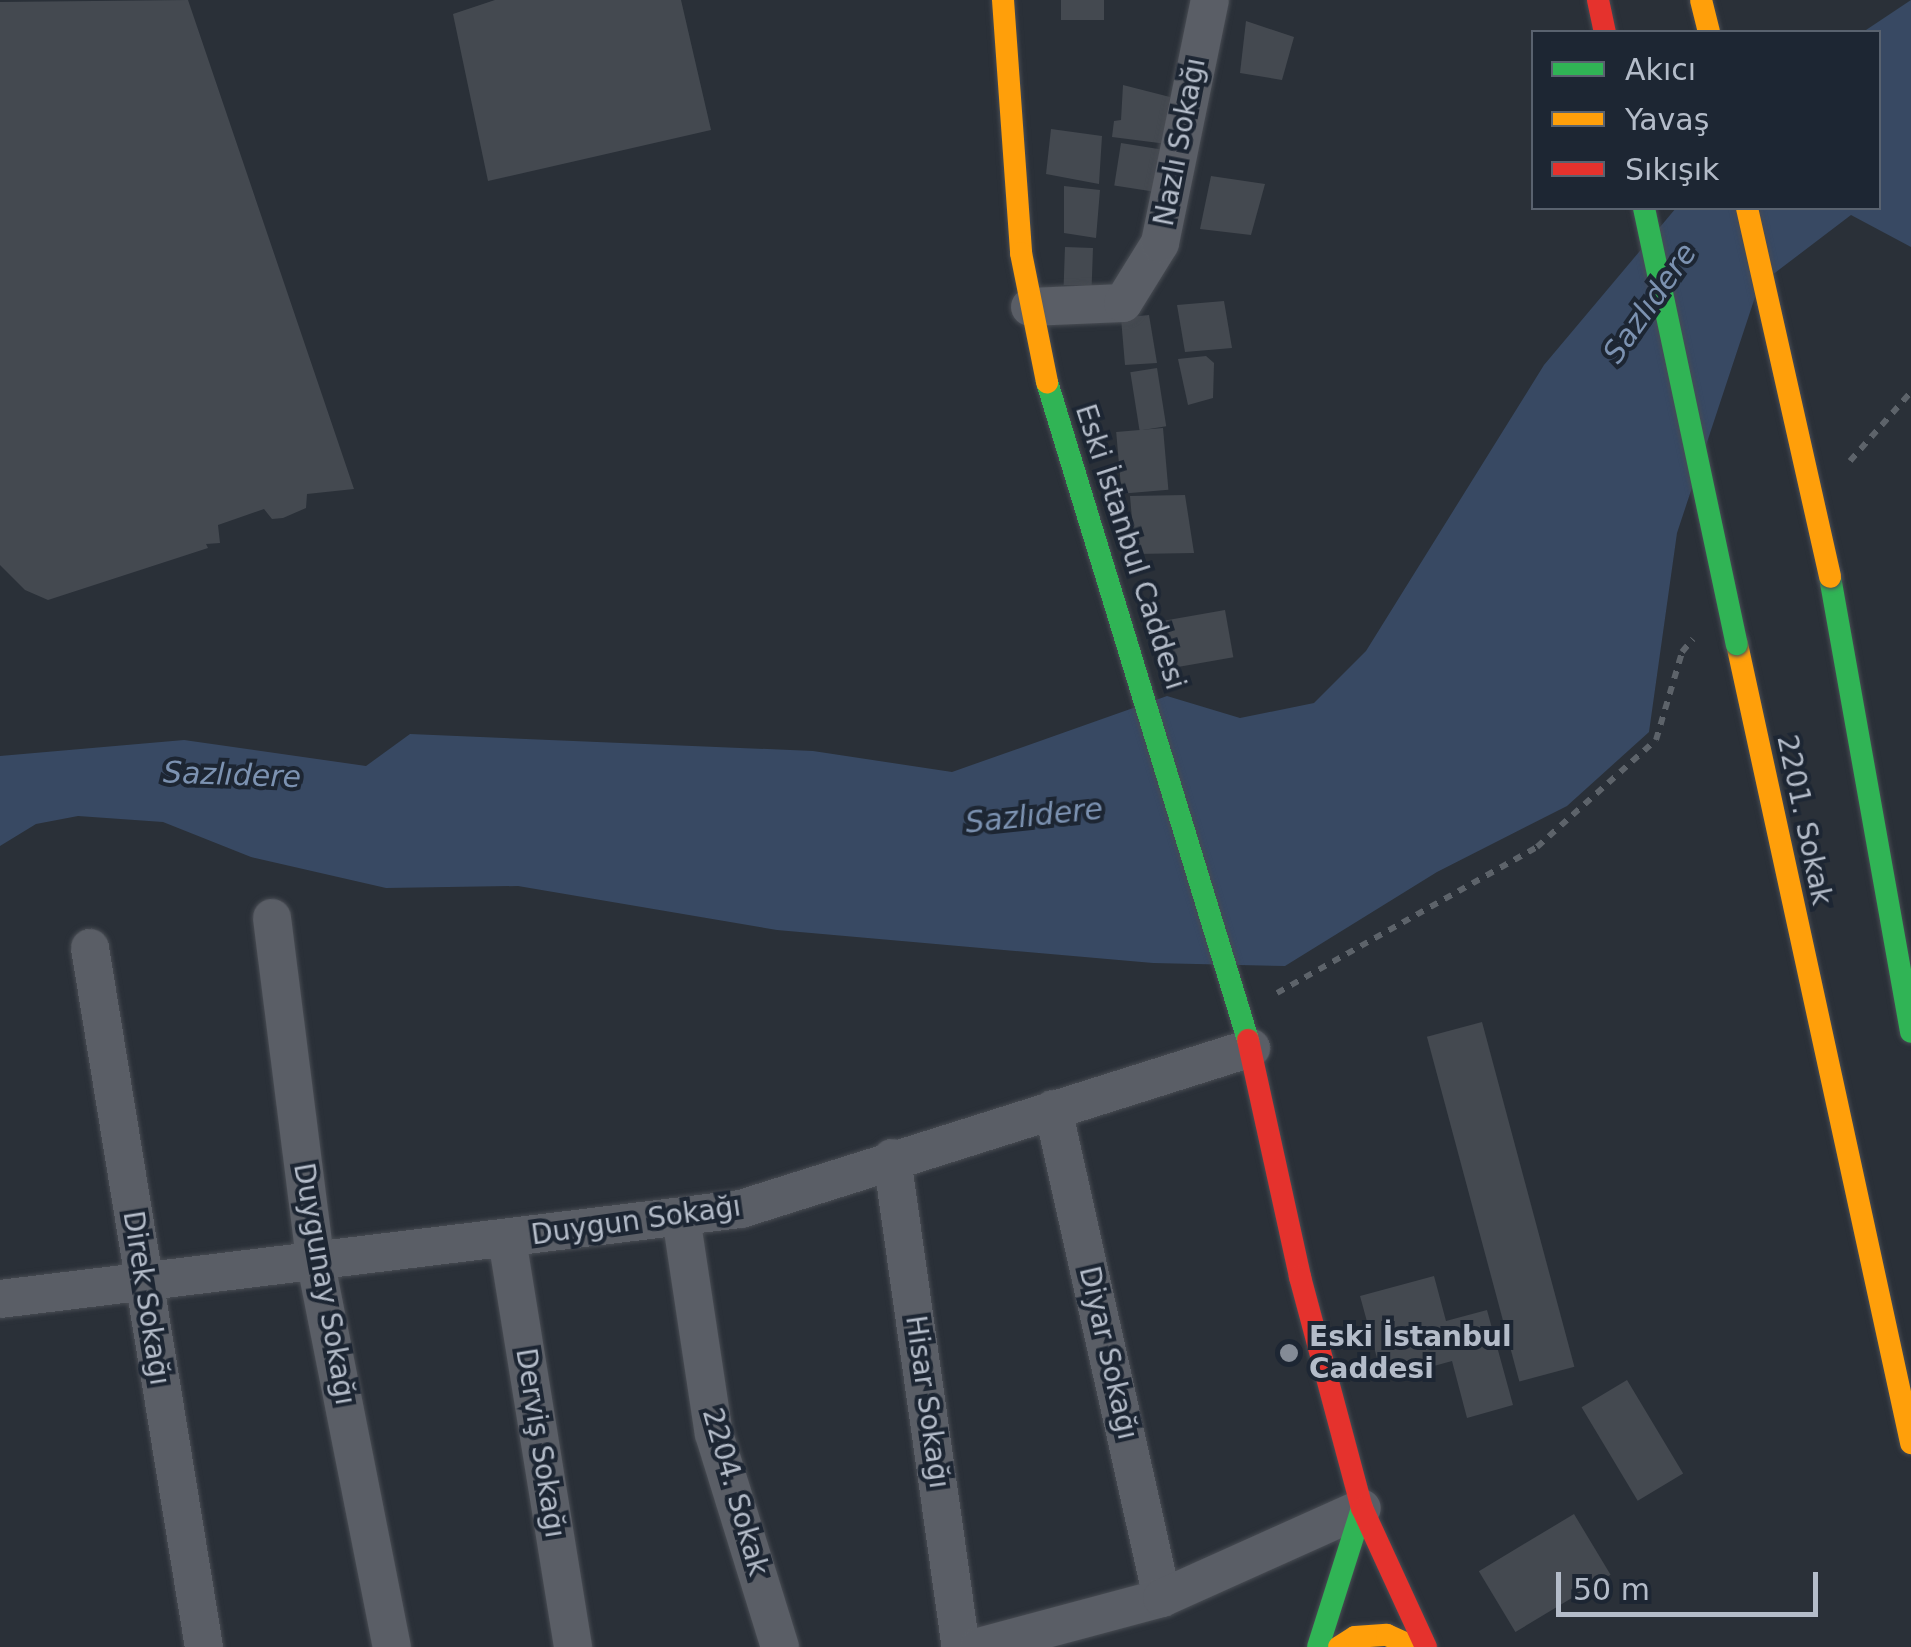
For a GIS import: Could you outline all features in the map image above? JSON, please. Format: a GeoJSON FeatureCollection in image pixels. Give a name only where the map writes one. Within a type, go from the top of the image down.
{"type":"FeatureCollection","features":[{"type":"Feature","properties":{"kind":"main road","name":"Eski İstanbul Caddesi"},"geometry":{"type":"LineString","coordinates":[[1003,0],[1000,20],[1030,307],[1048,388],[1156,727],[1243,1019],[1300,1278],[1362,1508],[1426,1647]]}},
{"type":"Feature","properties":{"kind":"main road"},"geometry":{"type":"LineString","coordinates":[[1598,0],[1606,30]]}},
{"type":"Feature","properties":{"kind":"main road"},"geometry":{"type":"LineString","coordinates":[[1701,0],[1708,30]]}},
{"type":"Feature","properties":{"kind":"main road","name":"2201. Sokak"},"geometry":{"type":"LineString","coordinates":[[1644,210],[1911,1443]]}},
{"type":"Feature","properties":{"kind":"main road"},"geometry":{"type":"LineString","coordinates":[[1748,210],[1830,578],[1911,1032]]}},
{"type":"Feature","properties":{"kind":"main road"},"geometry":{"type":"LineString","coordinates":[[1318,1647],[1362,1508]]}},
{"type":"Feature","properties":{"kind":"main road"},"geometry":{"type":"LineString","coordinates":[[1339,1647],[1355,1636],[1387,1635],[1414,1647]]}},
{"type":"Feature","properties":{"kind":"street","name":"Nazlı Sokağı"},"geometry":{"type":"LineString","coordinates":[[1030,307],[1124,303],[1160,242],[1210,0]]}},
{"type":"Feature","properties":{"kind":"street","name":"Duygunay Sokağı"},"geometry":{"type":"LineString","coordinates":[[272,918],[316,1264],[392,1647]]}},
{"type":"Feature","properties":{"kind":"street","name":"Direk Sokağı"},"geometry":{"type":"LineString","coordinates":[[90,948],[204,1647]]}},
{"type":"Feature","properties":{"kind":"street","name":"Duygun Sokağı"},"geometry":{"type":"LineString","coordinates":[[0,1300],[144,1286],[741,1209],[1053,1109],[1243,1019]]}},
{"type":"Feature","properties":{"kind":"street","name":"Diyar Sokağı"},"geometry":{"type":"LineString","coordinates":[[1053,1109],[1162,1598]]}},
{"type":"Feature","properties":{"kind":"street","name":"Hisar Sokağı"},"geometry":{"type":"LineString","coordinates":[[892,1158],[961,1647]]}},
{"type":"Feature","properties":{"kind":"street","name":"2204. Sokak"},"geometry":{"type":"LineString","coordinates":[[680,1217],[714,1434],[780,1647]]}},
{"type":"Feature","properties":{"kind":"street","name":"Derviş Sokağı"},"geometry":{"type":"LineString","coordinates":[[508,1240],[573,1647]]}},
{"type":"Feature","properties":{"kind":"street"},"geometry":{"type":"LineString","coordinates":[[979,1647],[1162,1598],[1362,1508]]}},
{"type":"Feature","properties":{"kind":"path"},"geometry":{"type":"LineString","coordinates":[[1848,464],[1911,392]]}},
{"type":"Feature","properties":{"kind":"path"},"geometry":{"type":"LineString","coordinates":[[1243,1019],[1538,847],[1656,740],[1682,652],[1708,623]]}},
{"type":"Feature","properties":{"kind":"water","name":"Sazlıdere"},"geometry":{"type":"Polygon","coordinates":[[[1911,0],[1911,247],[1851,215],[1759,285],[1677,533],[1649,732],[1567,806],[1437,872],[1285,966],[1153,963],[777,930],[518,886],[386,888],[251,857],[163,822],[78,816],[36,824],[0,846],[0,756],[184,740],[366,766],[410,734],[813,751],[952,772],[1167,696],[1240,718],[1314,703],[1366,651],[1544,365],[1674,210],[1881,210],[1881,30],[1866,30],[1911,0]]]}},
{"type":"Feature","properties":{"kind":"building"},"geometry":{"type":"Polygon","coordinates":[[[188,0],[354,489],[307,494],[306,508],[283,518],[272,519],[264,509],[218,525],[220,543],[206,544],[208,548],[48,600],[25,590],[0,565],[0,2],[188,0]]]}},
{"type":"Feature","properties":{"kind":"building"},"geometry":{"type":"Polygon","coordinates":[[[495,0],[681,0],[711,130],[488,181],[453,14],[495,0]]]}},
{"type":"Feature","properties":{"kind":"building"},"geometry":{"type":"Polygon","coordinates":[[[1061,0],[1104,0],[1104,20],[1061,20],[1061,0]]]}},
{"type":"Feature","properties":{"kind":"building"},"geometry":{"type":"Polygon","coordinates":[[[1246,21],[1294,37],[1282,80],[1240,73],[1246,21]]]}},
{"type":"Feature","properties":{"kind":"building"},"geometry":{"type":"Polygon","coordinates":[[[1123,85],[1170,97],[1167,144],[1112,137],[1114,121],[1121,120],[1123,85]]]}},
{"type":"Feature","properties":{"kind":"building"},"geometry":{"type":"Polygon","coordinates":[[[1051,129],[1102,136],[1099,184],[1046,174],[1051,129]]]}},
{"type":"Feature","properties":{"kind":"building"},"geometry":{"type":"Polygon","coordinates":[[[1121,143],[1164,150],[1158,192],[1114,185],[1121,143]]]}},
{"type":"Feature","properties":{"kind":"building"},"geometry":{"type":"Polygon","coordinates":[[[1211,176],[1265,184],[1251,235],[1200,229],[1211,176]]]}},
{"type":"Feature","properties":{"kind":"building"},"geometry":{"type":"Polygon","coordinates":[[[1064,186],[1100,190],[1096,238],[1064,233],[1064,186]]]}},
{"type":"Feature","properties":{"kind":"building"},"geometry":{"type":"Polygon","coordinates":[[[1065,247],[1093,248],[1092,286],[1064,285],[1065,247]]]}},
{"type":"Feature","properties":{"kind":"building"},"geometry":{"type":"Polygon","coordinates":[[[1224,301],[1232,348],[1185,352],[1177,305],[1224,301]]]}},
{"type":"Feature","properties":{"kind":"building"},"geometry":{"type":"Polygon","coordinates":[[[1149,315],[1157,363],[1125,365],[1121,318],[1149,315]]]}},
{"type":"Feature","properties":{"kind":"building"},"geometry":{"type":"Polygon","coordinates":[[[1206,356],[1214,363],[1213,398],[1188,405],[1178,359],[1206,356]]]}},
{"type":"Feature","properties":{"kind":"building"},"geometry":{"type":"Polygon","coordinates":[[[1157,368],[1166,426],[1140,430],[1130,372],[1157,368]]]}},
{"type":"Feature","properties":{"kind":"building"},"geometry":{"type":"Polygon","coordinates":[[[1163,428],[1168,490],[1122,494],[1116,432],[1163,428]]]}},
{"type":"Feature","properties":{"kind":"building"},"geometry":{"type":"Polygon","coordinates":[[[1185,495],[1194,553],[1135,554],[1130,496],[1185,495]]]}},
{"type":"Feature","properties":{"kind":"building"},"geometry":{"type":"Polygon","coordinates":[[[1225,610],[1233,657],[1169,669],[1161,621],[1225,610]]]}},
{"type":"Feature","properties":{"kind":"building"},"geometry":{"type":"Polygon","coordinates":[[[1482,1022],[1574,1367],[1519,1382],[1427,1037],[1482,1022]]]}},
{"type":"Feature","properties":{"kind":"building"},"geometry":{"type":"Polygon","coordinates":[[[1434,1276],[1446,1321],[1487,1310],[1513,1405],[1467,1418],[1452,1361],[1383,1380],[1360,1296],[1434,1276]]]}},
{"type":"Feature","properties":{"kind":"building"},"geometry":{"type":"Polygon","coordinates":[[[1627,1380],[1683,1473],[1638,1501],[1582,1407],[1627,1380]]]}},
{"type":"Feature","properties":{"kind":"building"},"geometry":{"type":"Polygon","coordinates":[[[1574,1514],[1611,1575],[1515,1632],[1479,1571],[1574,1514]]]}},
{"type":"Feature","properties":{"kind":"traffic: fast"},"geometry":{"type":"LineString","coordinates":[[1644,210],[1737,644]]}},
{"type":"Feature","properties":{"kind":"traffic: fast"},"geometry":{"type":"LineString","coordinates":[[1047,382],[1248,1040]]}},
{"type":"Feature","properties":{"kind":"traffic: fast"},"geometry":{"type":"LineString","coordinates":[[1830,577],[1911,1032]]}},
{"type":"Feature","properties":{"kind":"traffic: fast"},"geometry":{"type":"LineString","coordinates":[[1318,1647],[1362,1508]]}},
{"type":"Feature","properties":{"kind":"traffic: slow"},"geometry":{"type":"LineString","coordinates":[[1003,0],[1021,253],[1047,382]]}},
{"type":"Feature","properties":{"kind":"traffic: slow"},"geometry":{"type":"LineString","coordinates":[[1701,0],[1708,30]]}},
{"type":"Feature","properties":{"kind":"traffic: slow"},"geometry":{"type":"LineString","coordinates":[[1747,210],[1830,577]]}},
{"type":"Feature","properties":{"kind":"traffic: slow"},"geometry":{"type":"LineString","coordinates":[[1737,644],[1911,1443]]}},
{"type":"Feature","properties":{"kind":"traffic: slow"},"geometry":{"type":"LineString","coordinates":[[1339,1647],[1355,1637],[1387,1635],[1414,1647]]}},
{"type":"Feature","properties":{"kind":"traffic: jam"},"geometry":{"type":"LineString","coordinates":[[1598,0],[1605,30]]}},
{"type":"Feature","properties":{"kind":"traffic: jam"},"geometry":{"type":"LineString","coordinates":[[1248,1040],[1300,1277],[1362,1508],[1426,1647]]}},
{"type":"Feature","properties":{"kind":"place","name":"Eski İstanbul Caddesi"},"geometry":{"type":"Point","coordinates":[1289,1353]}}]}
